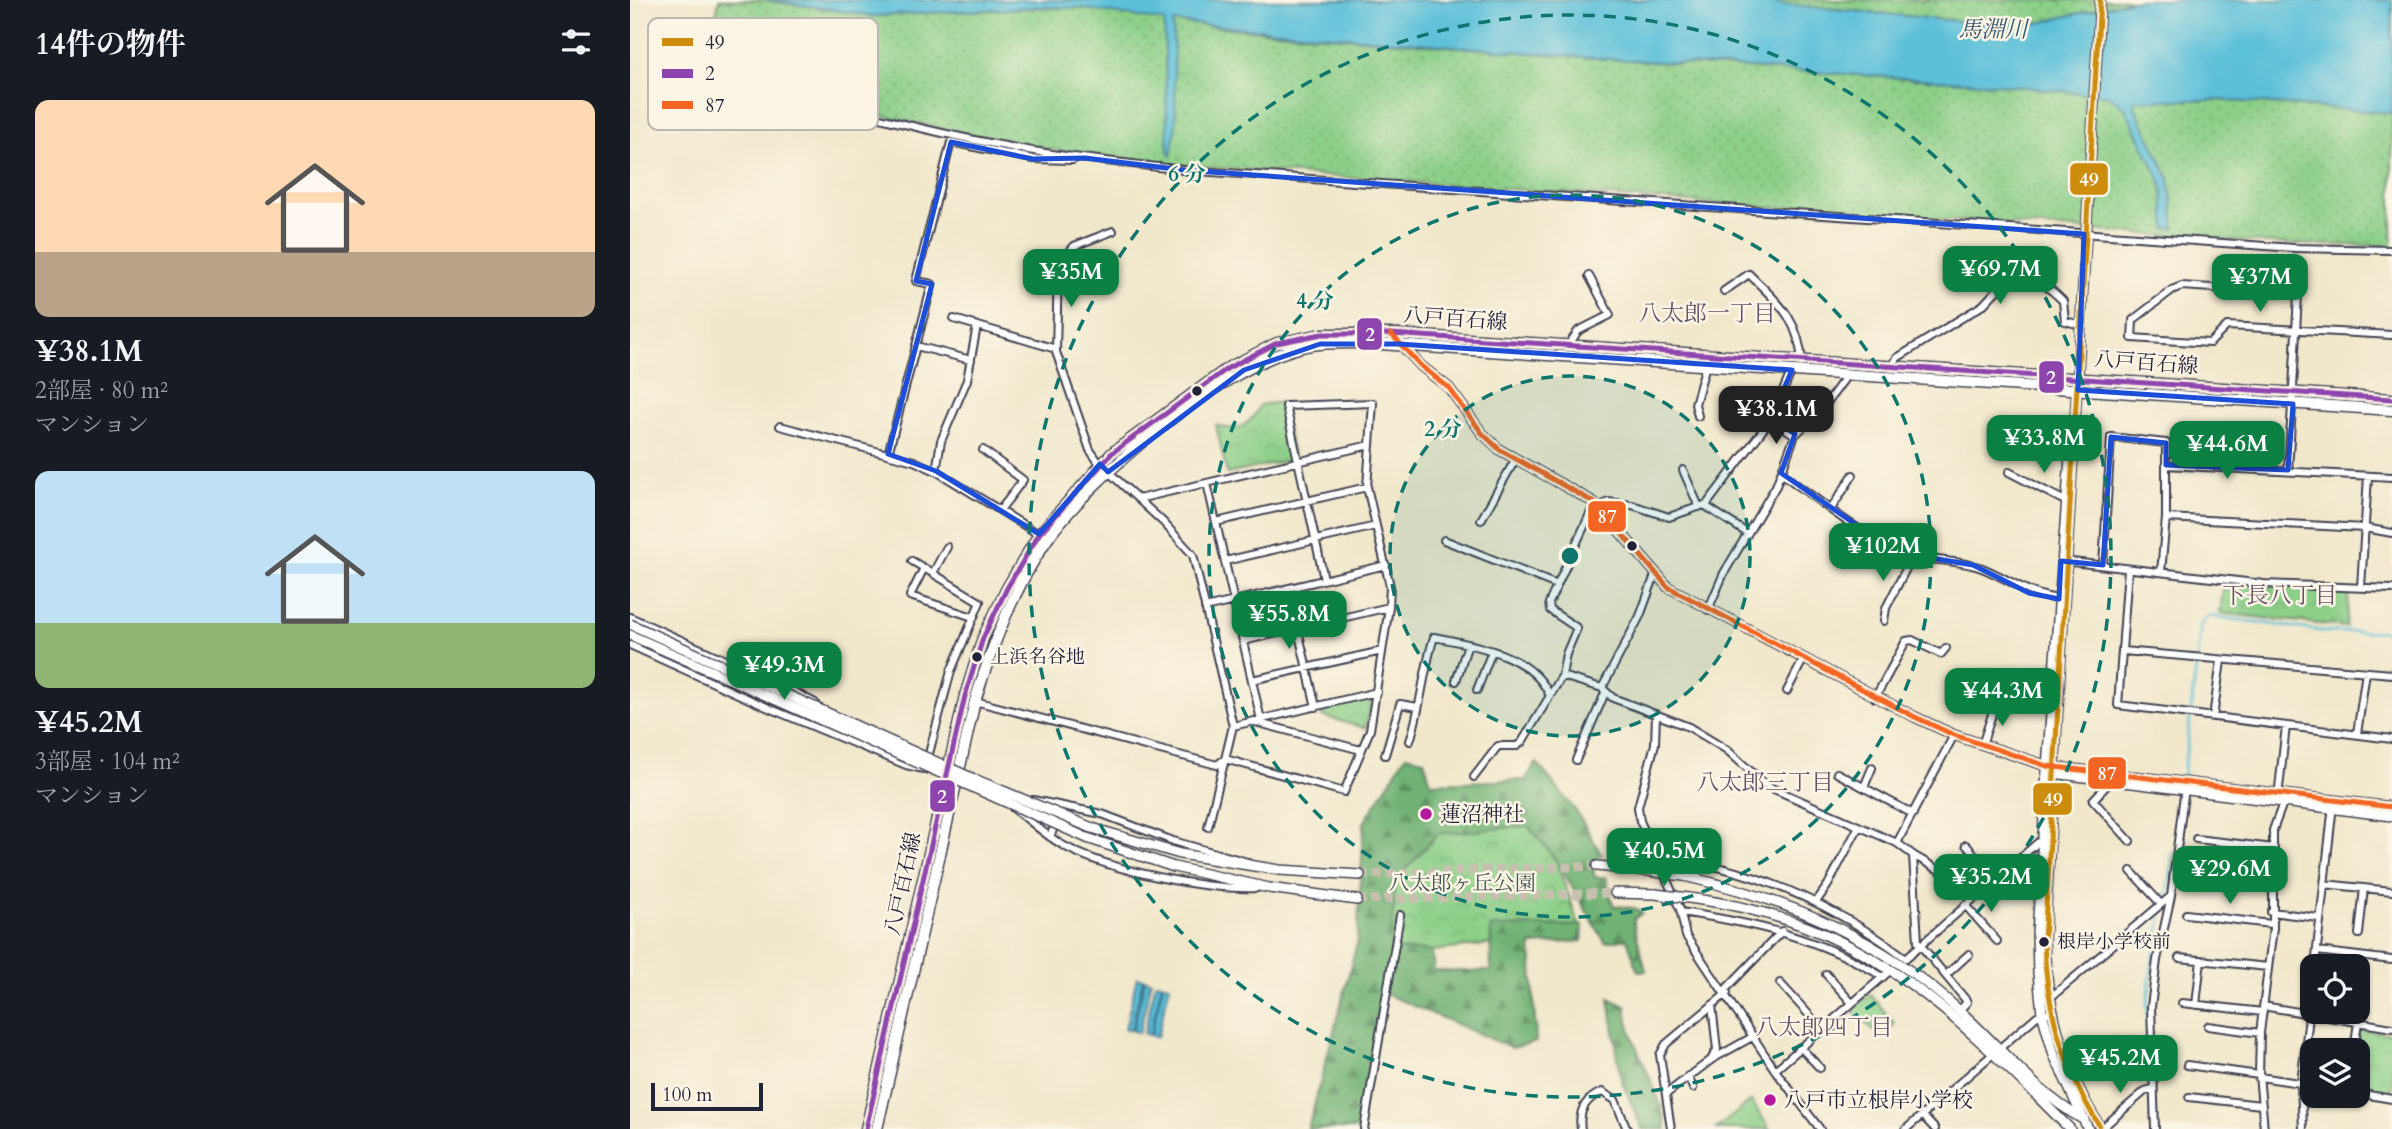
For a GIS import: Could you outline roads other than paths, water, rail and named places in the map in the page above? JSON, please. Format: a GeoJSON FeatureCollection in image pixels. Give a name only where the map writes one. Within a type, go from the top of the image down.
{"type":"FeatureCollection","features":[{"type":"Feature","properties":{"kind":"main road","name":"八戸百石線"},"geometry":{"type":"LineString","coordinates":[[866,1129],[965,696],[984,638],[1007,588],[1100,464],[1228,368],[1277,343],[1322,334],[1391,334],[1802,363],[2392,399]]}},
{"type":"Feature","properties":{"kind":"main road","name":"八戸百石線"},"geometry":{"type":"LineString","coordinates":[[877,1129],[975,701],[993,643],[1043,537],[1108,472],[1201,399],[1244,370],[1298,348],[1340,342],[1399,344],[2392,410]]}},
{"type":"Feature","properties":{"kind":"street"},"geometry":{"type":"LineString","coordinates":[[2100,0],[2084,231],[2077,408],[2065,561],[2044,942],[2050,998],[2047,1012],[2068,1066],[2101,1129]]}},
{"type":"Feature","properties":{"kind":"street"},"geometry":{"type":"LineString","coordinates":[[878,118],[941,133],[1085,158],[1183,170],[2084,231],[2294,248],[2392,250]]}},
{"type":"Feature","properties":{"kind":"street"},"geometry":{"type":"LineString","coordinates":[[888,454],[932,284],[916,281],[951,142],[1033,159],[1085,158]]}},
{"type":"Feature","properties":{"kind":"street"},"geometry":{"type":"LineString","coordinates":[[1113,230],[1074,246],[1058,267],[1056,349],[1090,450],[1100,464],[1193,555],[1233,726],[1208,827]]}},
{"type":"Feature","properties":{"kind":"street"},"geometry":{"type":"LineString","coordinates":[[1724,291],[1749,274],[1766,288],[1793,322],[1802,363]]}},
{"type":"Feature","properties":{"kind":"street"},"geometry":{"type":"LineString","coordinates":[[1891,368],[1897,358],[1983,305],[2011,275],[2028,276],[2040,282],[2063,301],[2065,321],[2081,326]]}},
{"type":"Feature","properties":{"kind":"street"},"geometry":{"type":"LineString","coordinates":[[1568,346],[1577,331],[1610,315],[1589,276]]}},
{"type":"Feature","properties":{"kind":"street"},"geometry":{"type":"LineString","coordinates":[[2288,470],[2293,404],[2293,393],[2296,329],[2298,294],[2182,286],[2133,320],[2133,338],[2210,343],[2227,326],[2296,329],[2392,335]]}},
{"type":"Feature","properties":{"kind":"street"},"geometry":{"type":"LineString","coordinates":[[954,319],[1056,349]]}},
{"type":"Feature","properties":{"kind":"street"},"geometry":{"type":"LineString","coordinates":[[936,471],[941,441],[967,380],[977,326]]}},
{"type":"Feature","properties":{"kind":"street"},"geometry":{"type":"LineString","coordinates":[[1391,334],[1449,388],[1482,433],[1515,460],[1597,505],[1620,528],[1655,575],[1668,587],[1708,610],[1804,658],[1875,698],[1954,735],[2053,769],[2111,781],[2185,786]]}},
{"type":"Feature","properties":{"kind":"street"},"geometry":{"type":"LineString","coordinates":[[916,346],[971,360]]}},
{"type":"Feature","properties":{"kind":"street"},"geometry":{"type":"LineString","coordinates":[[1698,416],[1695,404],[1706,364]]}},
{"type":"Feature","properties":{"kind":"street"},"geometry":{"type":"LineString","coordinates":[[1474,777],[1498,746],[1517,746],[1522,742],[1562,676],[1566,654],[1577,628],[1550,610],[1549,603],[1597,505],[1608,502],[1669,517],[1702,506],[1742,461],[1771,419],[1792,370]]}},
{"type":"Feature","properties":{"kind":"street"},"geometry":{"type":"LineString","coordinates":[[1708,610],[1724,573],[1769,501],[1795,435],[1823,408],[1848,374]]}},
{"type":"Feature","properties":{"kind":"street"},"geometry":{"type":"LineString","coordinates":[[1224,759],[1344,792],[1362,750],[1370,730],[1377,692],[1390,586],[1367,486],[1373,403],[1286,405],[1324,579]]}},
{"type":"Feature","properties":{"kind":"street"},"geometry":{"type":"LineString","coordinates":[[2065,561],[2065,501],[2077,408]]}},
{"type":"Feature","properties":{"kind":"street"},"geometry":{"type":"LineString","coordinates":[[1771,419],[1795,435]]}},
{"type":"Feature","properties":{"kind":"street"},"geometry":{"type":"LineString","coordinates":[[780,426],[888,454],[936,471],[1043,537]]}},
{"type":"Feature","properties":{"kind":"street"},"geometry":{"type":"LineString","coordinates":[[2103,565],[2111,437],[2166,443],[2166,518],[2161,572]]}},
{"type":"Feature","properties":{"kind":"street"},"geometry":{"type":"LineString","coordinates":[[1138,499],[1370,445]]}},
{"type":"Feature","properties":{"kind":"street"},"geometry":{"type":"LineString","coordinates":[[983,450],[1023,480],[1001,509]]}},
{"type":"Feature","properties":{"kind":"street"},"geometry":{"type":"LineString","coordinates":[[1482,520],[1515,460]]}},
{"type":"Feature","properties":{"kind":"street"},"geometry":{"type":"LineString","coordinates":[[2166,465],[2392,477]]}},
{"type":"Feature","properties":{"kind":"street"},"geometry":{"type":"LineString","coordinates":[[1683,470],[1702,506],[1748,533]]}},
{"type":"Feature","properties":{"kind":"street"},"geometry":{"type":"LineString","coordinates":[[2009,472],[2065,501]]}},
{"type":"Feature","properties":{"kind":"street"},"geometry":{"type":"LineString","coordinates":[[1781,473],[1858,529],[1913,555],[1973,565],[2029,593],[2063,600]]}},
{"type":"Feature","properties":{"kind":"street"},"geometry":{"type":"LineString","coordinates":[[1831,509],[1853,475]]}},
{"type":"Feature","properties":{"kind":"street"},"geometry":{"type":"LineString","coordinates":[[2361,587],[2368,475]]}},
{"type":"Feature","properties":{"kind":"street"},"geometry":{"type":"LineString","coordinates":[[1207,483],[1252,680],[1258,721]]}},
{"type":"Feature","properties":{"kind":"street"},"geometry":{"type":"LineString","coordinates":[[1216,522],[1367,486]]}},
{"type":"Feature","properties":{"kind":"street"},"geometry":{"type":"LineString","coordinates":[[2166,518],[2365,528],[2392,533]]}},
{"type":"Feature","properties":{"kind":"street"},"geometry":{"type":"LineString","coordinates":[[1225,561],[1376,527]]}},
{"type":"Feature","properties":{"kind":"street"},"geometry":{"type":"LineString","coordinates":[[1444,540],[1557,585]]}},
{"type":"Feature","properties":{"kind":"street"},"geometry":{"type":"LineString","coordinates":[[933,573],[947,547]]}},
{"type":"Feature","properties":{"kind":"street"},"geometry":{"type":"LineString","coordinates":[[1884,621],[1886,608],[1913,555]]}},
{"type":"Feature","properties":{"kind":"street"},"geometry":{"type":"LineString","coordinates":[[912,561],[980,602],[951,671],[924,770]]}},
{"type":"Feature","properties":{"kind":"street"},"geometry":{"type":"LineString","coordinates":[[2065,561],[2264,584],[2392,589]]}},
{"type":"Feature","properties":{"kind":"street"},"geometry":{"type":"LineString","coordinates":[[1205,608],[1386,565]]}},
{"type":"Feature","properties":{"kind":"street"},"geometry":{"type":"LineString","coordinates":[[924,568],[910,596],[973,617]]}},
{"type":"Feature","properties":{"kind":"street"},"geometry":{"type":"LineString","coordinates":[[2128,569],[2118,705],[2392,739]]}},
{"type":"Feature","properties":{"kind":"street"},"geometry":{"type":"LineString","coordinates":[[1576,760],[1603,691],[1640,616],[1655,575]]}},
{"type":"Feature","properties":{"kind":"street"},"geometry":{"type":"LineString","coordinates":[[1288,588],[1316,707]]}},
{"type":"Feature","properties":{"kind":"street"},"geometry":{"type":"LineString","coordinates":[[1243,640],[1389,607]]}},
{"type":"Feature","properties":{"kind":"street"},"geometry":{"type":"LineString","coordinates":[[630,617],[781,685],[929,757],[948,772],[990,791],[1101,814],[1262,868]]}},
{"type":"Feature","properties":{"kind":"street"},"geometry":{"type":"LineString","coordinates":[[630,624],[974,779],[1092,828],[1180,854],[1262,868],[1360,875]]}},
{"type":"Feature","properties":{"kind":"street"},"geometry":{"type":"LineString","coordinates":[[630,635],[1087,838],[1174,867],[1269,888],[1357,900]]}},
{"type":"Feature","properties":{"kind":"street"},"geometry":{"type":"LineString","coordinates":[[1410,741],[1423,671],[1434,637],[1492,651],[1531,672],[1541,680],[1550,696]]}},
{"type":"Feature","properties":{"kind":"street"},"geometry":{"type":"LineString","coordinates":[[1875,698],[1906,641],[1912,640],[1941,654],[1946,648]]}},
{"type":"Feature","properties":{"kind":"street"},"geometry":{"type":"LineString","coordinates":[[1455,681],[1468,644]]}},
{"type":"Feature","properties":{"kind":"street"},"geometry":{"type":"LineString","coordinates":[[630,645],[771,709],[924,770],[948,772]]}},
{"type":"Feature","properties":{"kind":"street"},"geometry":{"type":"LineString","coordinates":[[1252,680],[1382,651]]}},
{"type":"Feature","properties":{"kind":"street"},"geometry":{"type":"LineString","coordinates":[[1477,690],[1492,651]]}},
{"type":"Feature","properties":{"kind":"street"},"geometry":{"type":"LineString","coordinates":[[2123,651],[2392,674]]}},
{"type":"Feature","properties":{"kind":"street"},"geometry":{"type":"LineString","coordinates":[[1787,691],[1804,658]]}},
{"type":"Feature","properties":{"kind":"street"},"geometry":{"type":"LineString","coordinates":[[2213,717],[2221,661]]}},
{"type":"Feature","properties":{"kind":"street"},"geometry":{"type":"LineString","coordinates":[[2357,734],[2366,672]]}},
{"type":"Feature","properties":{"kind":"street"},"geometry":{"type":"LineString","coordinates":[[1562,676],[1689,727],[1727,750],[1767,786],[1897,843],[1958,881]]}},
{"type":"Feature","properties":{"kind":"street"},"geometry":{"type":"LineString","coordinates":[[1233,726],[1377,692]]}},
{"type":"Feature","properties":{"kind":"street"},"geometry":{"type":"LineString","coordinates":[[975,701],[1217,765],[1224,759]]}},
{"type":"Feature","properties":{"kind":"street"},"geometry":{"type":"LineString","coordinates":[[1982,745],[1996,702]]}},
{"type":"Feature","properties":{"kind":"street"},"geometry":{"type":"LineString","coordinates":[[1385,755],[1400,704],[1418,707]]}},
{"type":"Feature","properties":{"kind":"street"},"geometry":{"type":"LineString","coordinates":[[1656,714],[1655,744],[1637,814],[1681,912],[1686,936],[1726,992],[1775,1070],[1820,1129]]}},
{"type":"Feature","properties":{"kind":"street"},"geometry":{"type":"LineString","coordinates":[[1258,721],[1362,750]]}},
{"type":"Feature","properties":{"kind":"street"},"geometry":{"type":"LineString","coordinates":[[2264,1129],[2259,1076],[2260,1033],[2271,924],[2273,830],[2280,799],[2286,726]]}},
{"type":"Feature","properties":{"kind":"street"},"geometry":{"type":"LineString","coordinates":[[1897,843],[1954,735]]}},
{"type":"Feature","properties":{"kind":"street"},"geometry":{"type":"LineString","coordinates":[[1864,787],[1872,768]]}},
{"type":"Feature","properties":{"kind":"street"},"geometry":{"type":"LineString","coordinates":[[2053,769],[2280,799],[2392,807]]}},
{"type":"Feature","properties":{"kind":"street"},"geometry":{"type":"LineString","coordinates":[[2053,769],[2043,837],[2037,934],[2057,1064],[2088,1129]]}},
{"type":"Feature","properties":{"kind":"street"},"geometry":{"type":"LineString","coordinates":[[1837,773],[1913,814]]}},
{"type":"Feature","properties":{"kind":"street"},"geometry":{"type":"LineString","coordinates":[[2111,781],[2093,800],[2130,841]]}},
{"type":"Feature","properties":{"kind":"street"},"geometry":{"type":"LineString","coordinates":[[2155,1129],[2151,1007],[2157,960],[2171,897],[2185,786]]}},
{"type":"Feature","properties":{"kind":"street"},"geometry":{"type":"LineString","coordinates":[[990,791],[1050,837],[1102,863],[1223,888],[1269,888]]}},
{"type":"Feature","properties":{"kind":"street"},"geometry":{"type":"LineString","coordinates":[[2334,804],[2392,816]]}},
{"type":"Feature","properties":{"kind":"street"},"geometry":{"type":"LineString","coordinates":[[2317,954],[2334,804]]}},
{"type":"Feature","properties":{"kind":"street"},"geometry":{"type":"LineString","coordinates":[[1050,837],[1063,806]]}},
{"type":"Feature","properties":{"kind":"street"},"geometry":{"type":"LineString","coordinates":[[1816,902],[1858,828]]}},
{"type":"Feature","properties":{"kind":"street"},"geometry":{"type":"LineString","coordinates":[[1658,857],[1692,860],[1733,870],[1816,902],[1879,938],[1906,958],[2043,837]]}},
{"type":"Feature","properties":{"kind":"street"},"geometry":{"type":"LineString","coordinates":[[2196,839],[2274,848]]}},
{"type":"Feature","properties":{"kind":"street"},"geometry":{"type":"LineString","coordinates":[[1966,845],[1996,878]]}},
{"type":"Feature","properties":{"kind":"street"},"geometry":{"type":"LineString","coordinates":[[1913,855],[1919,945],[1967,1002],[1959,1010]]}},
{"type":"Feature","properties":{"kind":"street"},"geometry":{"type":"LineString","coordinates":[[1597,866],[1684,876],[1737,888],[1802,909],[1853,933],[1921,978],[1959,1010],[2070,1129]]}},
{"type":"Feature","properties":{"kind":"street"},"geometry":{"type":"LineString","coordinates":[[2131,871],[2161,904]]}},
{"type":"Feature","properties":{"kind":"street"},"geometry":{"type":"LineString","coordinates":[[2173,877],[2272,888]]}},
{"type":"Feature","properties":{"kind":"street"},"geometry":{"type":"LineString","coordinates":[[2325,884],[2392,891]]}},
{"type":"Feature","properties":{"kind":"street"},"geometry":{"type":"LineString","coordinates":[[2359,934],[2364,888]]}},
{"type":"Feature","properties":{"kind":"street"},"geometry":{"type":"LineString","coordinates":[[1615,893],[1689,898],[1768,912],[1864,951],[1932,998],[2062,1106],[2101,1129]]}},
{"type":"Feature","properties":{"kind":"street"},"geometry":{"type":"LineString","coordinates":[[2050,998],[2171,897]]}},
{"type":"Feature","properties":{"kind":"street"},"geometry":{"type":"LineString","coordinates":[[1965,905],[1997,941]]}},
{"type":"Feature","properties":{"kind":"street"},"geometry":{"type":"LineString","coordinates":[[1681,912],[1782,931],[1841,953],[1883,977]]}},
{"type":"Feature","properties":{"kind":"street"},"geometry":{"type":"LineString","coordinates":[[2271,912],[2319,918]]}},
{"type":"Feature","properties":{"kind":"street"},"geometry":{"type":"LineString","coordinates":[[2186,914],[2271,924]]}},
{"type":"Feature","properties":{"kind":"street"},"geometry":{"type":"LineString","coordinates":[[1364,1129],[1400,915]]}},
{"type":"Feature","properties":{"kind":"street"},"geometry":{"type":"LineString","coordinates":[[1671,1129],[1660,1055],[1666,1044],[1726,992],[1782,931]]}},
{"type":"Feature","properties":{"kind":"street"},"geometry":{"type":"LineString","coordinates":[[2317,951],[2392,960]]}},
{"type":"Feature","properties":{"kind":"street"},"geometry":{"type":"LineString","coordinates":[[1946,975],[1969,954]]}},
{"type":"Feature","properties":{"kind":"street"},"geometry":{"type":"LineString","coordinates":[[2179,958],[2268,967]]}},
{"type":"Feature","properties":{"kind":"street"},"geometry":{"type":"LineString","coordinates":[[2196,1005],[2201,960]]}},
{"type":"Feature","properties":{"kind":"street"},"geometry":{"type":"LineString","coordinates":[[1775,1070],[1892,969]]}},
{"type":"Feature","properties":{"kind":"street"},"geometry":{"type":"LineString","coordinates":[[1826,974],[1852,1003]]}},
{"type":"Feature","properties":{"kind":"street"},"geometry":{"type":"LineString","coordinates":[[1780,983],[1822,1029]]}},
{"type":"Feature","properties":{"kind":"street"},"geometry":{"type":"LineString","coordinates":[[2182,1003],[2300,1013]]}},
{"type":"Feature","properties":{"kind":"street"},"geometry":{"type":"LineString","coordinates":[[1711,1060],[1717,1050],[1712,1005]]}},
{"type":"Feature","properties":{"kind":"street"},"geometry":{"type":"LineString","coordinates":[[1906,1129],[1996,1051],[2047,1012]]}},
{"type":"Feature","properties":{"kind":"street"},"geometry":{"type":"LineString","coordinates":[[2369,1024],[2392,1028]]}},
{"type":"Feature","properties":{"kind":"street"},"geometry":{"type":"LineString","coordinates":[[2208,1026],[2260,1033]]}},
{"type":"Feature","properties":{"kind":"street"},"geometry":{"type":"LineString","coordinates":[[1666,1094],[1711,1060],[1754,1036]]}},
{"type":"Feature","properties":{"kind":"street"},"geometry":{"type":"LineString","coordinates":[[1800,1047],[1820,1068]]}},
{"type":"Feature","properties":{"kind":"street"},"geometry":{"type":"LineString","coordinates":[[2187,1065],[2300,1083]]}},
{"type":"Feature","properties":{"kind":"street"},"geometry":{"type":"LineString","coordinates":[[1688,1076],[1693,1088]]}},
{"type":"Feature","properties":{"kind":"street"},"geometry":{"type":"LineString","coordinates":[[2101,1129],[2145,1091],[2152,1089]]}},
{"type":"Feature","properties":{"kind":"street"},"geometry":{"type":"LineString","coordinates":[[1581,1129],[1579,1114],[1583,1107],[1602,1092],[1615,1100],[1628,1129]]}},
{"type":"Feature","properties":{"kind":"street"},"geometry":{"type":"LineString","coordinates":[[2370,1095],[2392,1099]]}},
{"type":"Feature","properties":{"kind":"street"},"geometry":{"type":"LineString","coordinates":[[2189,1097],[2261,1105]]}},
{"type":"Feature","properties":{"kind":"street"},"geometry":{"type":"LineString","coordinates":[[2302,1108],[2303,1129]]}},
{"type":"Feature","properties":{"kind":"street"},"geometry":{"type":"LineString","coordinates":[[1922,1115],[1935,1129]]}},
{"type":"Feature","properties":{"kind":"water","name":"馬淵川"},"geometry":{"type":"Polygon","coordinates":[[[767,0],[1743,0],[1998,25],[2034,24],[2134,0],[2392,0],[2392,113],[2219,100],[2136,100],[2134,105],[2169,178],[2175,228],[2166,229],[2162,184],[2125,108],[2109,96],[1997,84],[1581,57],[1173,22],[1176,124],[1171,156],[1168,151],[1164,21],[1081,8],[1040,7],[874,16],[767,0]]]}},
{"type":"Feature","properties":{"kind":"water"},"geometry":{"type":"Polygon","coordinates":[[[1137,977],[1143,979],[1131,1030],[1125,1029],[1137,977]]]}},
{"type":"Feature","properties":{"kind":"water"},"geometry":{"type":"Polygon","coordinates":[[[1145,979],[1151,981],[1139,1033],[1133,1031],[1145,979]]]}},
{"type":"Feature","properties":{"kind":"water"},"geometry":{"type":"Polygon","coordinates":[[[1156,982],[1162,983],[1150,1035],[1144,1034],[1156,982]]]}},
{"type":"Feature","properties":{"kind":"water"},"geometry":{"type":"Polygon","coordinates":[[[1163,984],[1170,985],[1157,1037],[1151,1036],[1163,984]]]}},
{"type":"Feature","properties":{"kind":"waterway"},"geometry":{"type":"LineString","coordinates":[[2183,779],[2201,624],[2209,616],[2329,632],[2392,631]]}},
{"type":"Feature","properties":{"kind":"waterway"},"geometry":{"type":"LineString","coordinates":[[2167,897],[2174,851]]}},
{"type":"Feature","properties":{"kind":"waterway"},"geometry":{"type":"LineString","coordinates":[[2152,1129],[2147,1006],[2153,958],[2165,903]]}},
{"type":"Feature","properties":{"kind":"tunnel"},"geometry":{"type":"LineString","coordinates":[[1360,875],[1597,866]]}},
{"type":"Feature","properties":{"kind":"tunnel"},"geometry":{"type":"LineString","coordinates":[[1357,900],[1615,893]]}},
{"type":"Feature","properties":{"kind":"place","name":"上浜名谷地"},"geometry":{"type":"Point","coordinates":[977,657]}},
{"type":"Feature","properties":{"kind":"place","name":"蓮沼神社"},"geometry":{"type":"Point","coordinates":[1426,814]}},
{"type":"Feature","properties":{"kind":"place","name":"根岸小学校前"},"geometry":{"type":"Point","coordinates":[2044,942]}},
{"type":"Feature","properties":{"kind":"place","name":"八戸市立根岸小学校"},"geometry":{"type":"Point","coordinates":[1770,1100]}},
{"type":"Feature","properties":{"kind":"district","name":"八太郎一丁目"},"geometry":{"type":"Point","coordinates":[1707,313]}},
{"type":"Feature","properties":{"kind":"district","name":"下長八丁目"},"geometry":{"type":"Point","coordinates":[2280,595]}},
{"type":"Feature","properties":{"kind":"district","name":"八太郎三丁目"},"geometry":{"type":"Point","coordinates":[1765,782]}},
{"type":"Feature","properties":{"kind":"district","name":"八太郎四丁目"},"geometry":{"type":"Point","coordinates":[1824,1027]}},
{"type":"Feature","properties":{"kind":"park label","name":"八太郎ヶ丘公園"},"geometry":{"type":"Point","coordinates":[1462,883]}}]}
